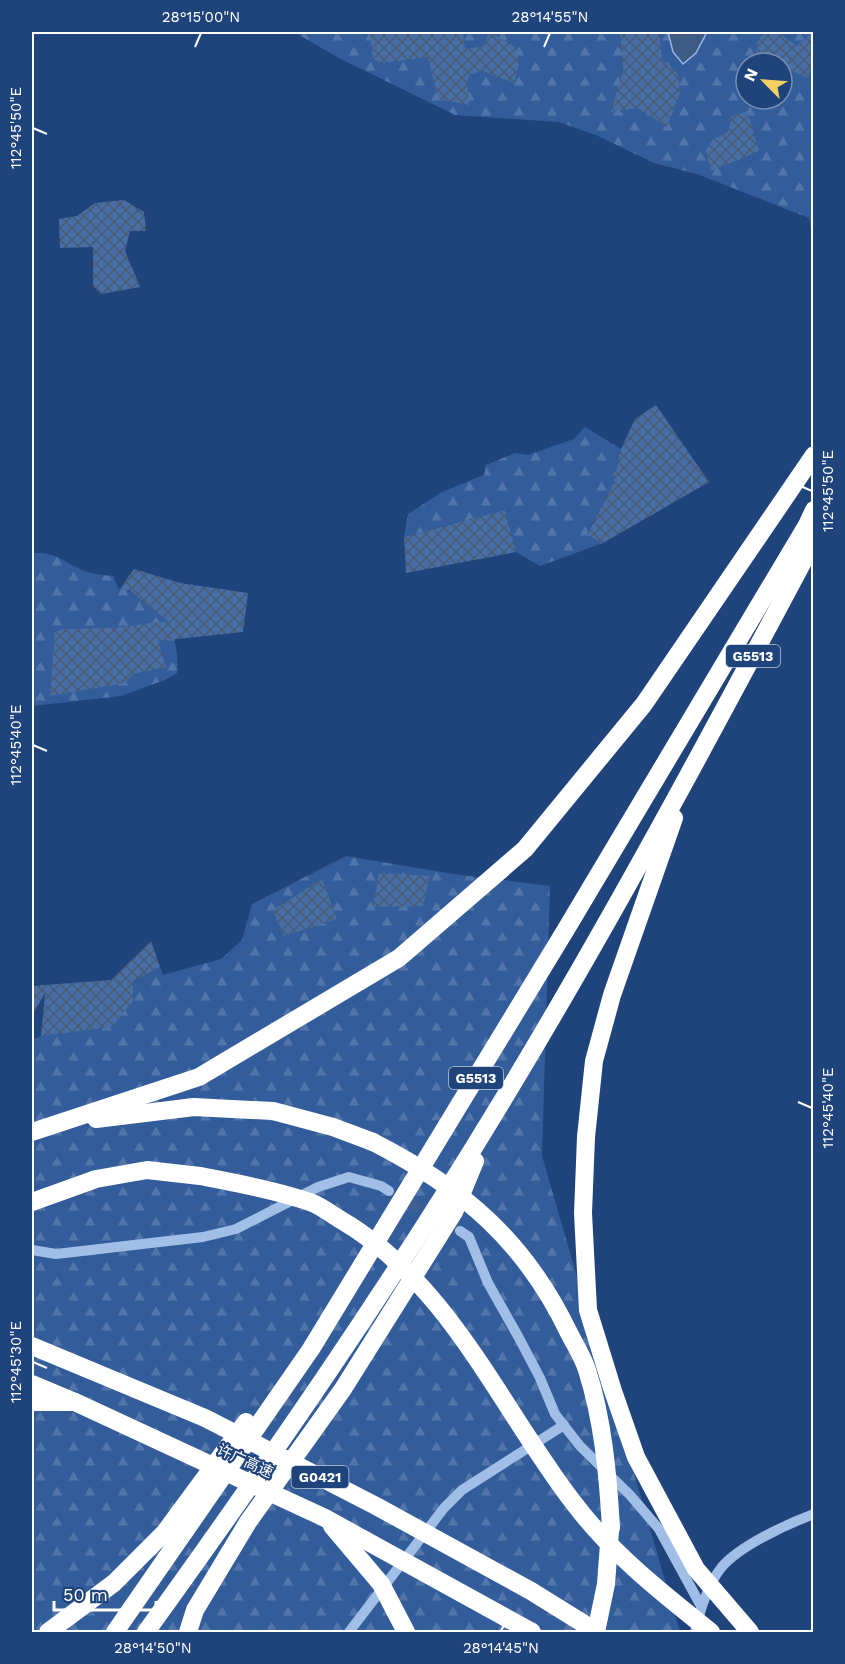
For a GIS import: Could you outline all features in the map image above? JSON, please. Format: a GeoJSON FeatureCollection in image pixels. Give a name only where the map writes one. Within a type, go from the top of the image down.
{"type":"FeatureCollection","features":[{"type":"Feature","properties":{"kind":"highway"},"geometry":{"type":"LineString","coordinates":[[32,1132],[199,1077],[399,958],[525,849],[644,704],[813,455]]}},
{"type":"Feature","properties":{"kind":"highway","name":"G5513"},"geometry":{"type":"LineString","coordinates":[[115,1632],[311,1349],[565,931],[801,535],[813,510]]}},
{"type":"Feature","properties":{"kind":"highway","name":"G5513"},"geometry":{"type":"LineString","coordinates":[[146,1632],[323,1379],[415,1241],[495,1113],[612,912],[813,541]]}},
{"type":"Feature","properties":{"kind":"highway"},"geometry":{"type":"LineString","coordinates":[[690,771],[612,995],[594,1061],[586,1137],[583,1213],[588,1310],[636,1457],[696,1569],[750,1632]]}},
{"type":"Feature","properties":{"kind":"highway"},"geometry":{"type":"LineString","coordinates":[[56,1124],[194,1107],[273,1112],[333,1127],[373,1142],[413,1163],[449,1186],[494,1224],[529,1264],[542,1284],[561,1314],[587,1369],[608,1480],[610,1528],[606,1584],[596,1632]]}},
{"type":"Feature","properties":{"kind":"highway"},"geometry":{"type":"LineString","coordinates":[[188,1632],[195,1610],[248,1522],[343,1389],[454,1212],[495,1113]]}},
{"type":"Feature","properties":{"kind":"highway"},"geometry":{"type":"LineString","coordinates":[[32,1202],[96,1179],[147,1170],[200,1176],[255,1187],[312,1203],[361,1231],[409,1273],[454,1326],[541,1458],[574,1504],[608,1543],[642,1575],[711,1632]]}},
{"type":"Feature","properties":{"kind":"highway","name":"G0421"},"geometry":{"type":"LineString","coordinates":[[32,1346],[205,1418],[376,1506],[531,1591],[596,1632]]}},
{"type":"Feature","properties":{"kind":"highway"},"geometry":{"type":"LineString","coordinates":[[48,1632],[114,1583],[165,1532],[245,1424],[311,1349]]}},
{"type":"Feature","properties":{"kind":"highway","name":"许广高速"},"geometry":{"type":"LineString","coordinates":[[32,1384],[325,1518],[532,1632]]}},
{"type":"Feature","properties":{"kind":"highway"},"geometry":{"type":"LineString","coordinates":[[32,1402],[75,1402]]}},
{"type":"Feature","properties":{"kind":"highway"},"geometry":{"type":"LineString","coordinates":[[325,1518],[381,1584],[406,1632]]}},
{"type":"Feature","properties":{"kind":"street"},"geometry":{"type":"LineString","coordinates":[[32,1250],[56,1254],[203,1237],[236,1229],[318,1187],[350,1177],[381,1186],[389,1191]]}},
{"type":"Feature","properties":{"kind":"street"},"geometry":{"type":"LineString","coordinates":[[460,1231],[469,1237],[488,1283],[525,1348],[555,1414],[580,1446],[659,1529],[701,1606]]}},
{"type":"Feature","properties":{"kind":"street"},"geometry":{"type":"LineString","coordinates":[[349,1632],[444,1508],[462,1490],[564,1425]]}},
{"type":"Feature","properties":{"kind":"street"},"geometry":{"type":"LineString","coordinates":[[695,1632],[701,1606],[722,1567],[778,1528],[813,1514]]}},
{"type":"Feature","properties":{"kind":"green space"},"geometry":{"type":"Polygon","coordinates":[[[294,32],[813,32],[813,239],[809,218],[697,174],[654,163],[598,136],[559,122],[455,115],[339,58],[294,32]]]}},
{"type":"Feature","properties":{"kind":"green space"},"geometry":{"type":"Polygon","coordinates":[[[585,427],[621,449],[613,484],[587,534],[603,543],[540,566],[516,552],[505,510],[404,537],[408,514],[442,492],[484,475],[486,465],[515,453],[528,455],[574,439],[585,427]]]}},
{"type":"Feature","properties":{"kind":"green space"},"geometry":{"type":"Polygon","coordinates":[[[32,553],[52,555],[88,572],[113,576],[119,589],[127,590],[161,613],[163,608],[174,640],[177,673],[165,680],[121,696],[32,706],[32,553]]]}},
{"type":"Feature","properties":{"kind":"green space"},"geometry":{"type":"Polygon","coordinates":[[[346,856],[453,874],[550,886],[542,1156],[680,1632],[32,1632],[32,1040],[41,1036],[113,1026],[133,981],[160,967],[163,975],[221,959],[242,940],[252,904],[346,856]]]}},
{"type":"Feature","properties":{"kind":"shaded area"},"geometry":{"type":"Polygon","coordinates":[[[668,32],[707,32],[696,53],[683,64],[673,52],[668,32]]]}},
{"type":"Feature","properties":{"kind":"building"},"geometry":{"type":"Polygon","coordinates":[[[370,32],[463,32],[465,49],[484,46],[489,32],[515,47],[519,64],[514,83],[483,71],[470,75],[467,82],[469,105],[438,99],[428,57],[383,63],[373,59],[370,32]]]}},
{"type":"Feature","properties":{"kind":"building"},"geometry":{"type":"Polygon","coordinates":[[[620,32],[659,32],[662,60],[678,74],[680,93],[667,127],[638,108],[611,112],[623,69],[620,32]]]}},
{"type":"Feature","properties":{"kind":"building"},"geometry":{"type":"Polygon","coordinates":[[[767,32],[777,32],[797,46],[813,32],[813,59],[808,78],[794,72],[794,51],[756,51],[759,38],[767,32]]]}},
{"type":"Feature","properties":{"kind":"building"},"geometry":{"type":"Polygon","coordinates":[[[747,111],[759,151],[711,171],[706,151],[711,141],[728,132],[732,116],[747,111]]]}},
{"type":"Feature","properties":{"kind":"building"},"geometry":{"type":"Polygon","coordinates":[[[124,200],[144,212],[146,231],[130,231],[125,251],[140,287],[101,294],[93,286],[93,247],[60,248],[59,219],[77,216],[95,203],[124,200]]]}},
{"type":"Feature","properties":{"kind":"building"},"geometry":{"type":"Polygon","coordinates":[[[656,405],[709,482],[603,543],[587,535],[613,484],[621,449],[635,419],[656,405]]]}},
{"type":"Feature","properties":{"kind":"building"},"geometry":{"type":"Polygon","coordinates":[[[505,510],[516,552],[406,573],[404,537],[505,510]]]}},
{"type":"Feature","properties":{"kind":"building"},"geometry":{"type":"Polygon","coordinates":[[[134,569],[180,583],[248,593],[243,632],[158,641],[166,667],[133,674],[125,683],[50,696],[55,632],[64,629],[112,628],[168,621],[129,590],[119,590],[134,569]]]}},
{"type":"Feature","properties":{"kind":"building"},"geometry":{"type":"Polygon","coordinates":[[[379,873],[430,876],[423,906],[373,907],[379,873]]]}},
{"type":"Feature","properties":{"kind":"building"},"geometry":{"type":"Polygon","coordinates":[[[322,879],[337,919],[284,936],[273,910],[322,879]]]}},
{"type":"Feature","properties":{"kind":"building"},"geometry":{"type":"Polygon","coordinates":[[[151,941],[160,967],[133,981],[133,1001],[112,1027],[41,1036],[45,993],[32,1016],[32,986],[111,980],[151,941]]]}},
{"type":"Feature","properties":{"kind":"tunnel"},"geometry":{"type":"LineString","coordinates":[[398,1196],[460,1231]]}}]}
